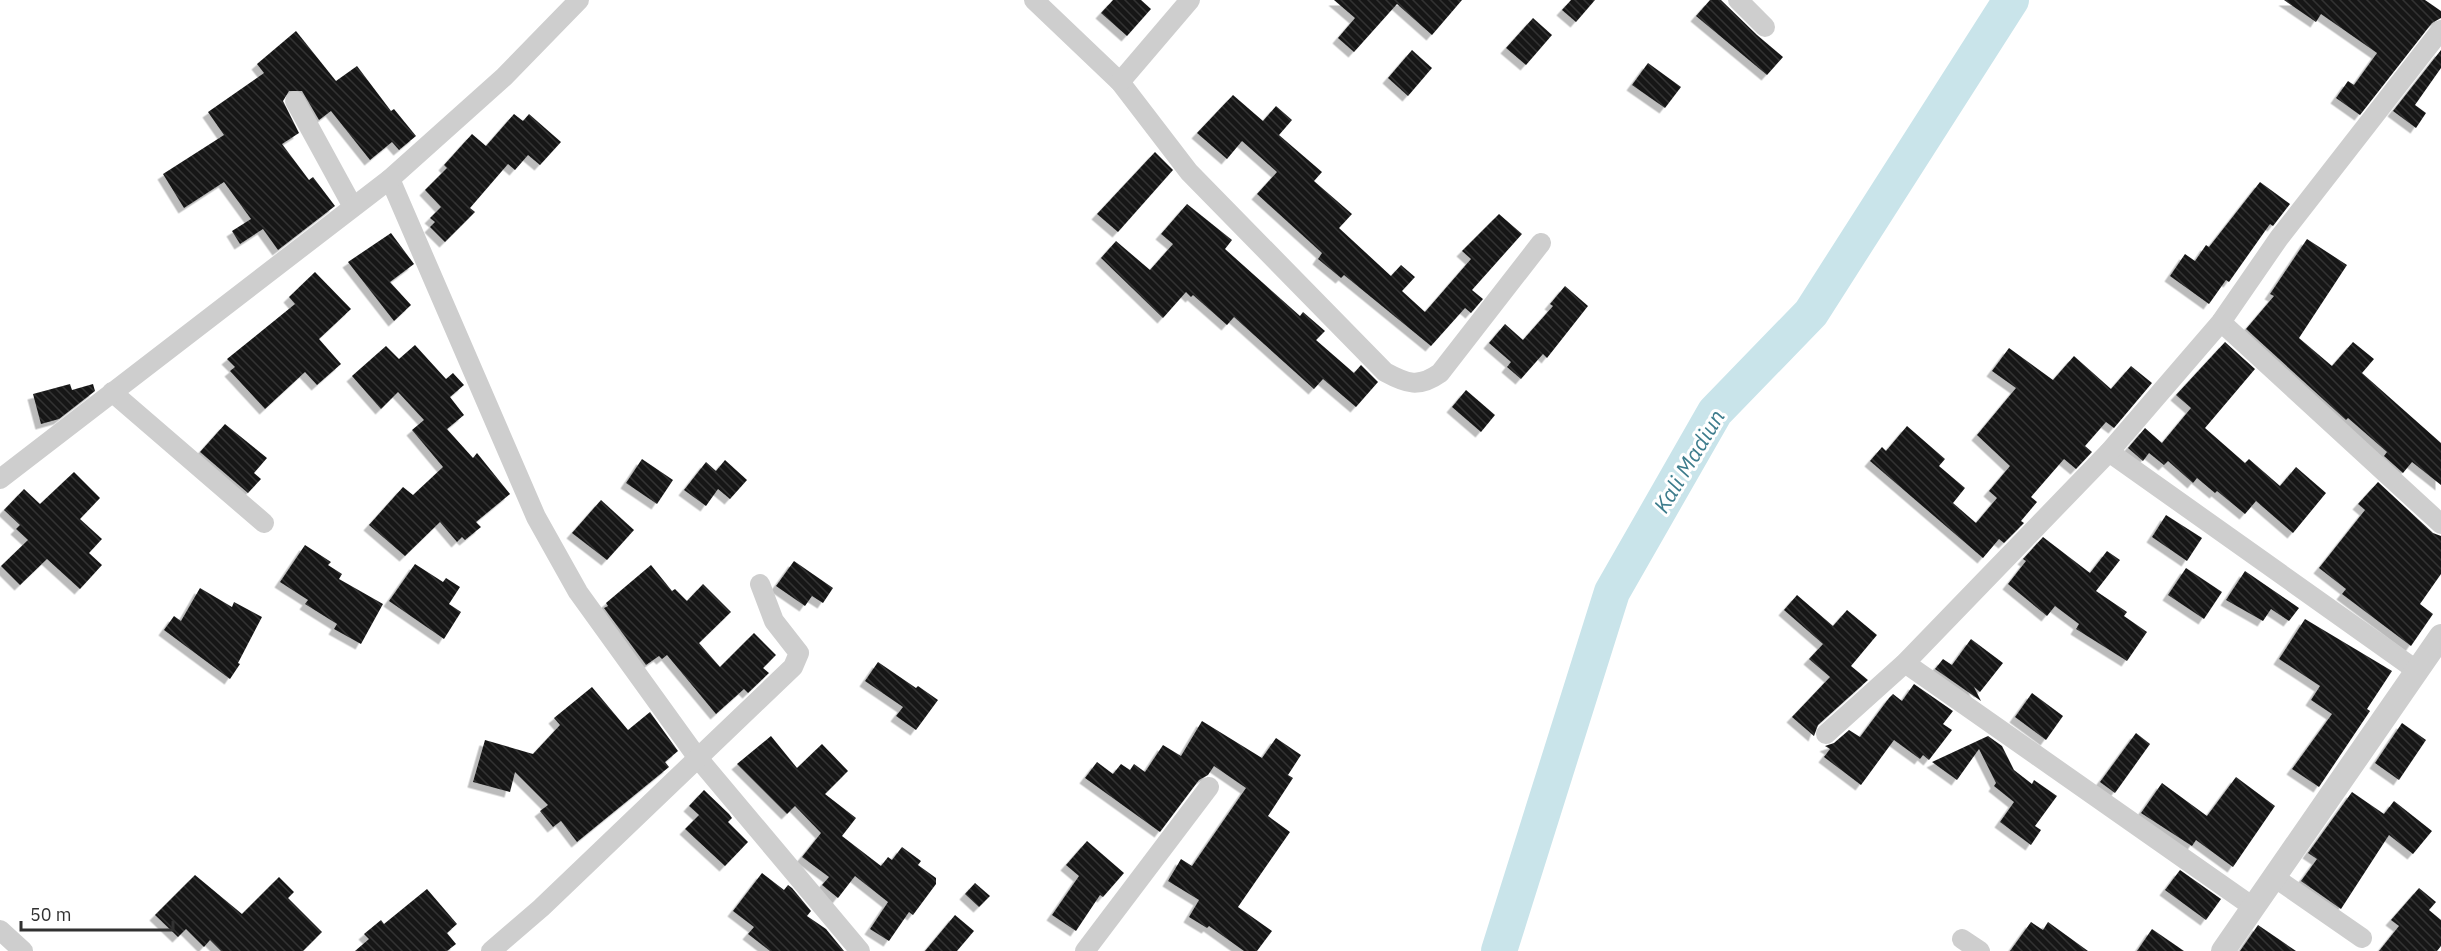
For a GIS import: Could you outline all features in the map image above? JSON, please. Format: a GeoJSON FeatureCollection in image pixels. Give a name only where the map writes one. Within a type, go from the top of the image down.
{"type":"FeatureCollection","features":[{"type":"Feature","properties":{"kind":"street"},"geometry":{"type":"LineString","coordinates":[[0,479],[390,179],[504,77],[579,0]]}},
{"type":"Feature","properties":{"kind":"street"},"geometry":{"type":"LineString","coordinates":[[1034,0],[1120,82],[1189,172],[1385,372],[1400,380],[1416,385],[1428,382],[1440,373],[1542,243]]}},
{"type":"Feature","properties":{"kind":"street"},"geometry":{"type":"LineString","coordinates":[[1120,82],[1190,0]]}},
{"type":"Feature","properties":{"kind":"street"},"geometry":{"type":"LineString","coordinates":[[1738,0],[1765,27]]}},
{"type":"Feature","properties":{"kind":"street"},"geometry":{"type":"LineString","coordinates":[[1826,734],[1905,663],[2109,452],[2221,322],[2279,238],[2441,30]]}},
{"type":"Feature","properties":{"kind":"street"},"geometry":{"type":"LineString","coordinates":[[295,101],[353,207]]}},
{"type":"Feature","properties":{"kind":"street"},"geometry":{"type":"LineString","coordinates":[[390,179],[536,517],[578,592],[697,757],[861,951]]}},
{"type":"Feature","properties":{"kind":"street"},"geometry":{"type":"LineString","coordinates":[[2221,322],[2441,524]]}},
{"type":"Feature","properties":{"kind":"street"},"geometry":{"type":"LineString","coordinates":[[112,392],[264,523]]}},
{"type":"Feature","properties":{"kind":"street"},"geometry":{"type":"LineString","coordinates":[[2109,452],[2416,670]]}},
{"type":"Feature","properties":{"kind":"street"},"geometry":{"type":"LineString","coordinates":[[491,951],[541,908],[793,667],[798,659],[795,645],[774,621],[760,584]]}},
{"type":"Feature","properties":{"kind":"street"},"geometry":{"type":"LineString","coordinates":[[2223,951],[2441,636]]}},
{"type":"Feature","properties":{"kind":"street"},"geometry":{"type":"LineString","coordinates":[[1905,663],[2253,907]]}},
{"type":"Feature","properties":{"kind":"street"},"geometry":{"type":"LineString","coordinates":[[1085,951],[1209,787]]}},
{"type":"Feature","properties":{"kind":"street"},"geometry":{"type":"LineString","coordinates":[[2274,877],[2362,938]]}},
{"type":"Feature","properties":{"kind":"street"},"geometry":{"type":"LineString","coordinates":[[0,930],[23,951]]}},
{"type":"Feature","properties":{"kind":"street"},"geometry":{"type":"LineString","coordinates":[[1962,939],[1980,951]]}},
{"type":"Feature","properties":{"kind":"building"},"geometry":{"type":"Polygon","coordinates":[[[1113,0],[1141,0],[1151,9],[1127,36],[1101,13],[1113,0]]]}},
{"type":"Feature","properties":{"kind":"building"},"geometry":{"type":"Polygon","coordinates":[[[1334,0],[1462,0],[1432,35],[1397,4],[1354,52],[1338,38],[1355,18],[1334,0]]]}},
{"type":"Feature","properties":{"kind":"building"},"geometry":{"type":"Polygon","coordinates":[[[1571,0],[1595,0],[1576,22],[1562,10],[1571,0]]]}},
{"type":"Feature","properties":{"kind":"building"},"geometry":{"type":"Polygon","coordinates":[[[1710,0],[1721,0],[1783,57],[1767,75],[1696,16],[1710,0]]]}},
{"type":"Feature","properties":{"kind":"building"},"geometry":{"type":"Polygon","coordinates":[[[2284,0],[2425,0],[2441,11],[2441,18],[2432,23],[2360,115],[2336,98],[2348,81],[2354,85],[2377,53],[2321,14],[2316,22],[2284,0]]]}},
{"type":"Feature","properties":{"kind":"building"},"geometry":{"type":"Polygon","coordinates":[[[1533,18],[1552,35],[1526,65],[1506,48],[1533,18]]]}},
{"type":"Feature","properties":{"kind":"building"},"geometry":{"type":"Polygon","coordinates":[[[296,31],[336,81],[357,66],[391,111],[394,109],[416,136],[399,150],[392,142],[370,160],[331,111],[319,120],[302,91],[289,91],[283,101],[299,133],[282,144],[309,180],[313,177],[335,206],[278,250],[263,229],[240,244],[232,231],[251,219],[224,182],[184,208],[163,174],[224,135],[208,112],[264,73],[257,64],[296,31]]]}},
{"type":"Feature","properties":{"kind":"building"},"geometry":{"type":"Polygon","coordinates":[[[1412,50],[1432,68],[1408,96],[1388,78],[1412,50]]]}},
{"type":"Feature","properties":{"kind":"building"},"geometry":{"type":"Polygon","coordinates":[[[2441,50],[2441,68],[2415,105],[2426,113],[2416,128],[2393,111],[2441,50]]]}},
{"type":"Feature","properties":{"kind":"building"},"geometry":{"type":"Polygon","coordinates":[[[1648,63],[1681,87],[1665,108],[1632,85],[1648,63]]]}},
{"type":"Feature","properties":{"kind":"building"},"geometry":{"type":"Polygon","coordinates":[[[1233,95],[1263,121],[1276,106],[1292,120],[1279,135],[1322,172],[1314,181],[1352,214],[1339,228],[1391,276],[1401,265],[1415,277],[1402,291],[1425,312],[1471,259],[1462,251],[1499,214],[1522,234],[1472,290],[1483,299],[1471,313],[1465,308],[1431,346],[1344,275],[1341,278],[1318,259],[1322,253],[1257,194],[1277,172],[1242,141],[1227,159],[1197,133],[1233,95]]]}},
{"type":"Feature","properties":{"kind":"building"},"geometry":{"type":"Polygon","coordinates":[[[514,114],[523,121],[529,114],[561,142],[540,165],[528,155],[515,170],[508,164],[470,208],[475,212],[445,242],[430,227],[435,222],[430,218],[441,207],[425,190],[447,168],[444,165],[472,134],[486,146],[514,114]]]}},
{"type":"Feature","properties":{"kind":"building"},"geometry":{"type":"Polygon","coordinates":[[[1155,152],[1173,170],[1118,232],[1097,214],[1155,152]]]}},
{"type":"Feature","properties":{"kind":"building"},"geometry":{"type":"Polygon","coordinates":[[[2260,182],[2290,204],[2273,226],[2270,224],[2229,282],[2226,280],[2209,304],[2170,276],[2185,254],[2195,261],[2206,245],[2209,247],[2260,182]]]}},
{"type":"Feature","properties":{"kind":"building"},"geometry":{"type":"Polygon","coordinates":[[[1187,204],[1232,240],[1225,249],[1300,316],[1303,312],[1325,331],[1316,340],[1354,373],[1361,365],[1378,382],[1356,407],[1323,379],[1314,389],[1234,317],[1227,325],[1193,295],[1191,297],[1186,292],[1163,318],[1101,258],[1116,241],[1150,270],[1173,244],[1161,234],[1187,204]]]}},
{"type":"Feature","properties":{"kind":"building"},"geometry":{"type":"Polygon","coordinates":[[[391,233],[414,264],[390,282],[411,305],[394,321],[348,262],[391,233]]]}},
{"type":"Feature","properties":{"kind":"building"},"geometry":{"type":"Polygon","coordinates":[[[2307,239],[2347,265],[2299,338],[2332,366],[2353,342],[2374,359],[2362,373],[2441,443],[2441,485],[2412,462],[2403,473],[2384,456],[2387,452],[2348,418],[2346,420],[2246,329],[2274,296],[2270,294],[2307,239]]]}},
{"type":"Feature","properties":{"kind":"building"},"geometry":{"type":"Polygon","coordinates":[[[315,272],[351,309],[319,339],[341,364],[317,385],[305,372],[265,409],[230,371],[235,367],[227,359],[295,304],[289,297],[315,272]]]}},
{"type":"Feature","properties":{"kind":"building"},"geometry":{"type":"Polygon","coordinates":[[[1565,286],[1588,306],[1547,358],[1543,354],[1521,379],[1507,367],[1511,362],[1489,343],[1505,324],[1523,340],[1553,306],[1550,304],[1565,286]]]}},
{"type":"Feature","properties":{"kind":"building"},"geometry":{"type":"Polygon","coordinates":[[[2225,342],[2255,369],[2205,428],[2245,463],[2249,459],[2280,486],[2296,467],[2326,493],[2293,533],[2256,501],[2245,514],[2197,478],[2193,483],[2168,461],[2164,465],[2149,453],[2143,461],[2128,448],[2145,428],[2162,443],[2191,408],[2176,395],[2225,342]]]}},
{"type":"Feature","properties":{"kind":"building"},"geometry":{"type":"Polygon","coordinates":[[[415,345],[446,379],[453,373],[464,385],[450,397],[464,415],[447,429],[473,458],[477,453],[510,494],[476,522],[481,527],[465,540],[462,537],[457,542],[440,522],[405,556],[369,525],[403,487],[413,495],[443,467],[412,430],[424,420],[398,392],[381,409],[352,376],[386,346],[399,359],[415,345]]]}},
{"type":"Feature","properties":{"kind":"building"},"geometry":{"type":"Polygon","coordinates":[[[2009,348],[2053,380],[2074,356],[2111,389],[2131,366],[2152,383],[2114,428],[2106,422],[2085,446],[2092,452],[2076,469],[2064,459],[2031,497],[2037,502],[2021,521],[2024,523],[2004,543],[1999,539],[1983,558],[1870,461],[1882,447],[1886,451],[1907,426],[1945,459],[1939,466],[1965,488],[1953,503],[1976,523],[1997,498],[1989,491],[2010,466],[1977,435],[2016,388],[1992,371],[2009,348]]]}},
{"type":"Feature","properties":{"kind":"building"},"geometry":{"type":"Polygon","coordinates":[[[70,384],[72,390],[93,384],[95,391],[59,419],[41,424],[33,394],[70,384]]]}},
{"type":"Feature","properties":{"kind":"building"},"geometry":{"type":"Polygon","coordinates":[[[1466,390],[1495,415],[1481,432],[1452,407],[1466,390]]]}},
{"type":"Feature","properties":{"kind":"building"},"geometry":{"type":"Polygon","coordinates":[[[225,424],[267,458],[254,473],[261,479],[248,493],[200,452],[225,424]]]}},
{"type":"Feature","properties":{"kind":"building"},"geometry":{"type":"Polygon","coordinates":[[[642,459],[673,480],[657,504],[626,483],[642,459]]]}},
{"type":"Feature","properties":{"kind":"building"},"geometry":{"type":"Polygon","coordinates":[[[725,460],[747,480],[730,499],[718,489],[706,506],[684,490],[706,462],[716,471],[725,460]]]}},
{"type":"Feature","properties":{"kind":"building"},"geometry":{"type":"Polygon","coordinates":[[[74,472],[100,498],[80,519],[102,539],[89,553],[102,565],[80,589],[47,559],[20,585],[1,566],[28,540],[16,529],[20,525],[4,510],[24,489],[40,504],[74,472]]]}},
{"type":"Feature","properties":{"kind":"building"},"geometry":{"type":"Polygon","coordinates":[[[2378,482],[2433,533],[2441,536],[2441,574],[2420,604],[2433,614],[2411,646],[2342,594],[2346,589],[2319,568],[2365,510],[2358,504],[2378,482]]]}},
{"type":"Feature","properties":{"kind":"building"},"geometry":{"type":"Polygon","coordinates":[[[601,500],[634,530],[607,560],[572,533],[601,500]]]}},
{"type":"Feature","properties":{"kind":"building"},"geometry":{"type":"Polygon","coordinates":[[[2166,515],[2202,538],[2187,561],[2152,537],[2166,515]]]}},
{"type":"Feature","properties":{"kind":"building"},"geometry":{"type":"Polygon","coordinates":[[[2043,537],[2090,573],[2107,551],[2120,560],[2096,591],[2127,612],[2124,616],[2147,632],[2127,661],[2076,629],[2079,624],[2055,606],[2047,616],[2008,584],[2026,561],[2023,559],[2043,537]]]}},
{"type":"Feature","properties":{"kind":"building"},"geometry":{"type":"Polygon","coordinates":[[[305,545],[331,562],[328,565],[342,574],[339,579],[383,604],[361,644],[334,629],[337,624],[305,604],[308,600],[280,582],[305,545]]]}},
{"type":"Feature","properties":{"kind":"building"},"geometry":{"type":"Polygon","coordinates":[[[794,561],[833,588],[823,603],[812,596],[805,606],[776,586],[794,561]]]}},
{"type":"Feature","properties":{"kind":"building"},"geometry":{"type":"Polygon","coordinates":[[[415,564],[443,582],[446,578],[460,587],[449,604],[461,612],[444,639],[389,601],[415,564]]]}},
{"type":"Feature","properties":{"kind":"building"},"geometry":{"type":"Polygon","coordinates":[[[651,565],[672,591],[675,589],[687,601],[703,584],[731,612],[699,643],[720,667],[754,633],[776,655],[763,668],[769,673],[748,693],[744,689],[716,714],[667,655],[662,659],[659,656],[646,665],[604,608],[608,606],[606,603],[651,565]]]}},
{"type":"Feature","properties":{"kind":"building"},"geometry":{"type":"Polygon","coordinates":[[[2186,568],[2222,592],[2204,619],[2168,595],[2186,568]]]}},
{"type":"Feature","properties":{"kind":"building"},"geometry":{"type":"Polygon","coordinates":[[[2245,571],[2299,608],[2289,621],[2271,609],[2263,621],[2226,600],[2245,571]]]}},
{"type":"Feature","properties":{"kind":"building"},"geometry":{"type":"Polygon","coordinates":[[[200,588],[232,607],[234,602],[262,617],[238,663],[240,664],[230,679],[164,630],[174,616],[181,621],[200,588]]]}},
{"type":"Feature","properties":{"kind":"building"},"geometry":{"type":"Polygon","coordinates":[[[1797,595],[1833,626],[1847,610],[1877,635],[1851,666],[1868,680],[1818,725],[1814,736],[1792,717],[1830,677],[1809,659],[1823,644],[1784,610],[1797,595]]]}},
{"type":"Feature","properties":{"kind":"building"},"geometry":{"type":"Polygon","coordinates":[[[2305,619],[2392,671],[2367,709],[2370,711],[2319,787],[2292,769],[2332,714],[2311,700],[2320,686],[2279,659],[2305,619]]]}},
{"type":"Feature","properties":{"kind":"building"},"geometry":{"type":"Polygon","coordinates":[[[1971,639],[2003,663],[1980,692],[1974,687],[1981,701],[1935,669],[1943,659],[1952,665],[1971,639]]]}},
{"type":"Feature","properties":{"kind":"building"},"geometry":{"type":"Polygon","coordinates":[[[878,662],[938,700],[916,730],[896,716],[903,707],[865,681],[878,662]]]}},
{"type":"Feature","properties":{"kind":"building"},"geometry":{"type":"Polygon","coordinates":[[[1914,684],[1953,711],[1943,724],[1952,730],[1929,760],[1923,755],[1920,759],[1894,740],[1861,785],[1824,757],[1830,749],[1825,746],[1834,743],[1849,730],[1860,737],[1893,694],[1902,701],[1914,684]]]}},
{"type":"Feature","properties":{"kind":"building"},"geometry":{"type":"Polygon","coordinates":[[[592,687],[628,730],[650,712],[678,751],[665,762],[669,767],[577,842],[561,821],[553,827],[540,811],[548,805],[515,772],[510,792],[473,782],[485,740],[533,754],[560,725],[554,718],[592,687]]]}},
{"type":"Feature","properties":{"kind":"building"},"geometry":{"type":"Polygon","coordinates":[[[2032,693],[2063,716],[2046,740],[2015,717],[2032,693]]]}},
{"type":"Feature","properties":{"kind":"building"},"geometry":{"type":"Polygon","coordinates":[[[1202,721],[1262,758],[1276,738],[1301,755],[1288,775],[1293,778],[1268,816],[1290,832],[1238,907],[1272,931],[1257,951],[1244,951],[1209,926],[1207,928],[1189,917],[1199,900],[1168,881],[1181,859],[1192,866],[1246,788],[1214,766],[1208,775],[1199,780],[1160,832],[1085,778],[1097,762],[1113,774],[1121,764],[1130,770],[1134,764],[1145,772],[1163,745],[1181,756],[1202,721]]]}},
{"type":"Feature","properties":{"kind":"building"},"geometry":{"type":"Polygon","coordinates":[[[2402,723],[2426,740],[2399,780],[2375,763],[2402,723]]]}},
{"type":"Feature","properties":{"kind":"building"},"geometry":{"type":"Polygon","coordinates":[[[2136,733],[2150,744],[2115,793],[2100,782],[2136,733]]]}},
{"type":"Feature","properties":{"kind":"building"},"geometry":{"type":"Polygon","coordinates":[[[771,736],[797,768],[822,744],[848,771],[825,794],[856,818],[842,836],[881,866],[888,857],[892,860],[902,847],[921,861],[918,865],[936,878],[936,884],[913,915],[909,912],[889,941],[870,929],[888,902],[855,876],[838,898],[822,885],[829,877],[802,857],[821,833],[795,806],[787,814],[737,764],[771,736]]]}},
{"type":"Feature","properties":{"kind":"building"},"geometry":{"type":"Polygon","coordinates":[[[1988,736],[2002,746],[2014,770],[2032,784],[2034,780],[2057,796],[2035,826],[2041,830],[2031,845],[2000,822],[2014,802],[1994,786],[1996,783],[1979,749],[1957,780],[1932,762],[1988,736]]]}},
{"type":"Feature","properties":{"kind":"building"},"geometry":{"type":"Polygon","coordinates":[[[2236,777],[2275,806],[2233,867],[2196,840],[2192,846],[2141,813],[2162,783],[2207,816],[2236,777]]]}},
{"type":"Feature","properties":{"kind":"building"},"geometry":{"type":"Polygon","coordinates":[[[704,790],[729,814],[732,818],[728,822],[748,842],[725,866],[685,829],[699,815],[689,806],[704,790]]]}},
{"type":"Feature","properties":{"kind":"building"},"geometry":{"type":"Polygon","coordinates":[[[2352,792],[2384,814],[2394,801],[2432,831],[2413,854],[2389,835],[2341,909],[2301,881],[2317,859],[2308,853],[2352,792]]]}},
{"type":"Feature","properties":{"kind":"building"},"geometry":{"type":"Polygon","coordinates":[[[1087,841],[1124,873],[1103,897],[1100,895],[1076,931],[1052,915],[1079,876],[1066,865],[1087,841]]]}},
{"type":"Feature","properties":{"kind":"building"},"geometry":{"type":"Polygon","coordinates":[[[2180,870],[2221,899],[2206,920],[2165,890],[2180,870]]]}},
{"type":"Feature","properties":{"kind":"building"},"geometry":{"type":"Polygon","coordinates":[[[762,873],[784,890],[788,885],[792,888],[811,911],[807,916],[826,929],[844,951],[770,951],[748,934],[754,927],[733,911],[762,873]]]}},
{"type":"Feature","properties":{"kind":"building"},"geometry":{"type":"Polygon","coordinates":[[[195,875],[242,914],[279,877],[294,892],[288,898],[322,932],[303,951],[221,951],[210,940],[204,947],[186,929],[178,937],[155,915],[195,875]]]}},
{"type":"Feature","properties":{"kind":"building"},"geometry":{"type":"Polygon","coordinates":[[[975,883],[990,896],[979,907],[965,894],[975,883]]]}},
{"type":"Feature","properties":{"kind":"building"},"geometry":{"type":"Polygon","coordinates":[[[2419,888],[2436,902],[2429,910],[2441,920],[2441,946],[2437,951],[2379,951],[2399,926],[2391,920],[2419,888]]]}},
{"type":"Feature","properties":{"kind":"building"},"geometry":{"type":"Polygon","coordinates":[[[427,889],[457,924],[447,933],[456,944],[447,951],[355,951],[369,939],[364,934],[381,920],[384,924],[427,889]]]}},
{"type":"Feature","properties":{"kind":"building"},"geometry":{"type":"Polygon","coordinates":[[[955,915],[974,931],[957,951],[925,951],[955,915]]]}},
{"type":"Feature","properties":{"kind":"building"},"geometry":{"type":"Polygon","coordinates":[[[2031,922],[2043,930],[2048,922],[2088,951],[2010,951],[2031,922]]]}},
{"type":"Feature","properties":{"kind":"building"},"geometry":{"type":"Polygon","coordinates":[[[2258,925],[2296,951],[2240,951],[2258,925]]]}},
{"type":"Feature","properties":{"kind":"building"},"geometry":{"type":"Polygon","coordinates":[[[2152,929],[2184,951],[2137,951],[2152,929]]]}},
{"type":"Feature","properties":{"kind":"waterway","name":"Kali Madiun"},"geometry":{"type":"LineString","coordinates":[[1499,951],[1612,592],[1715,412],[1811,313],[2011,0]]}}]}
